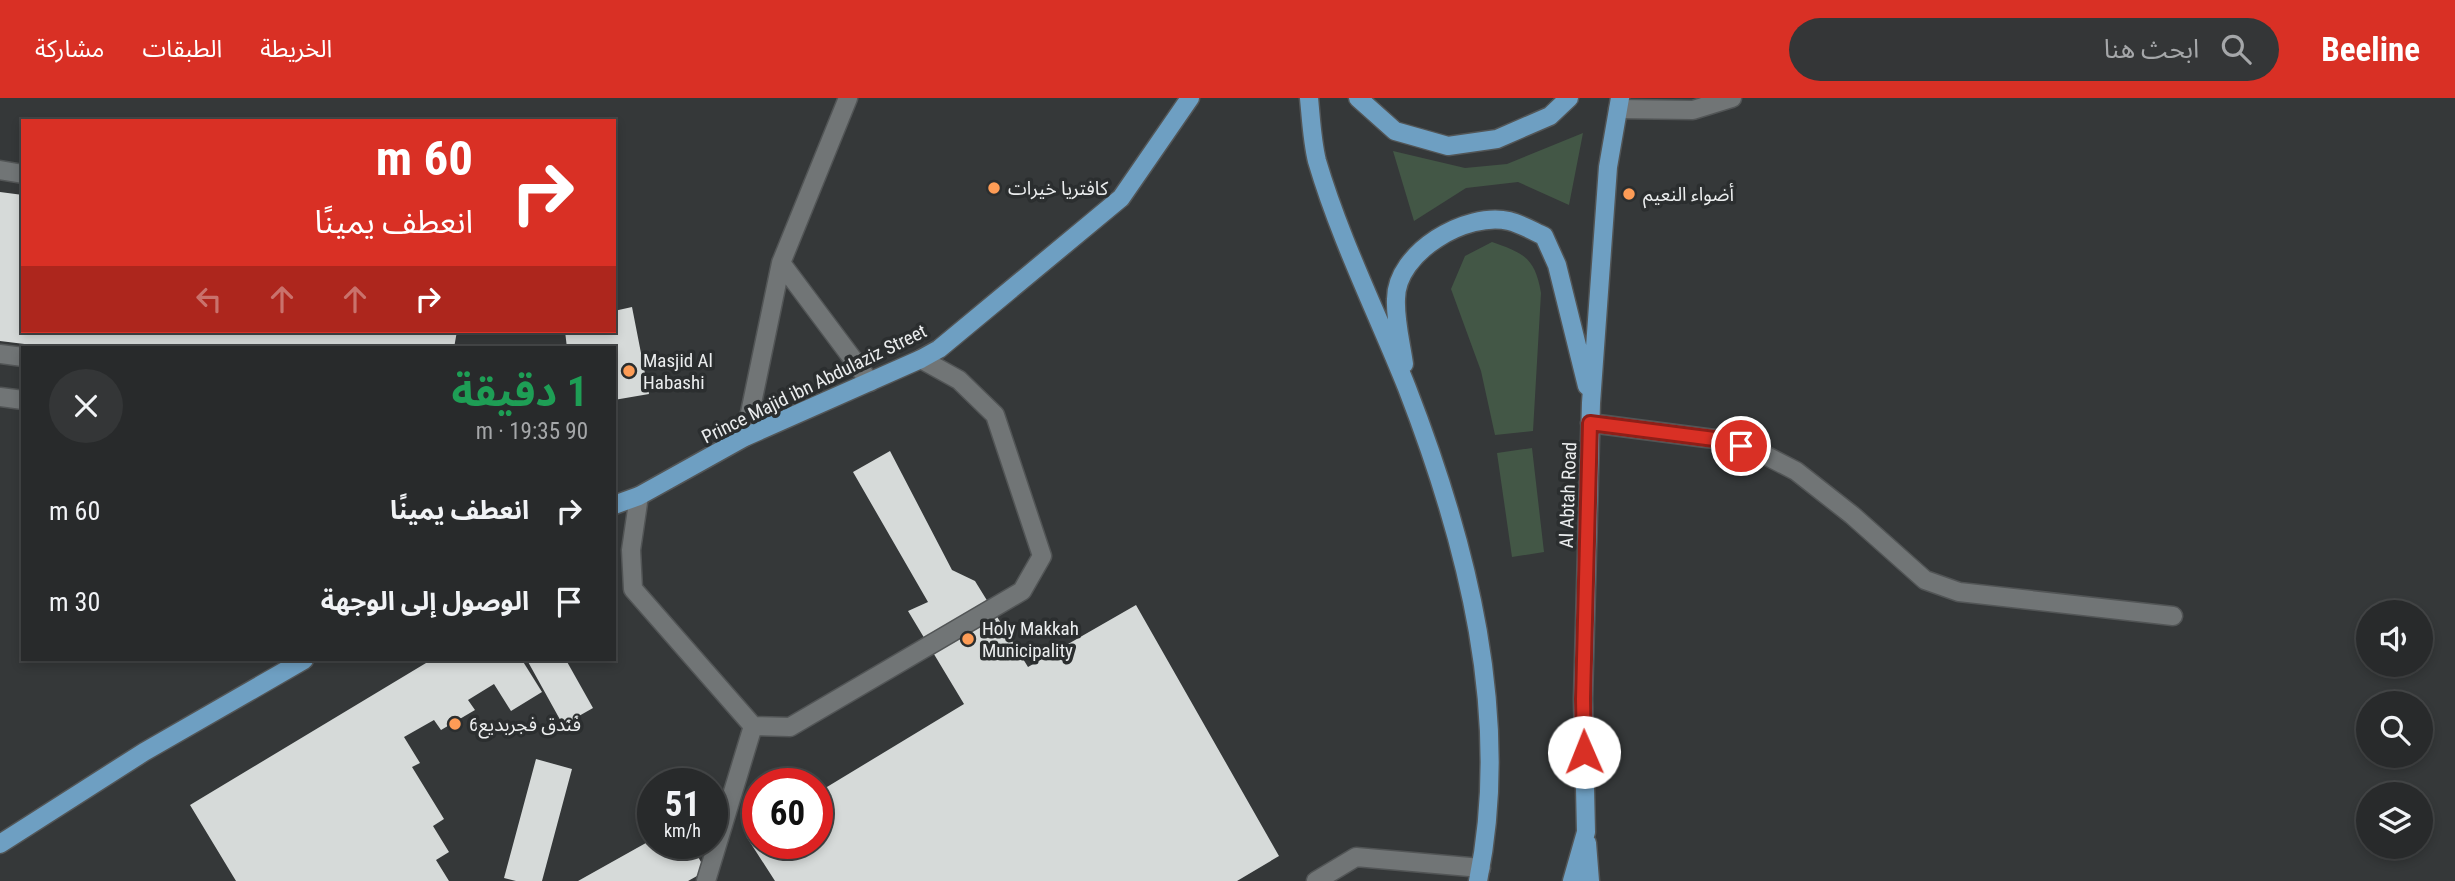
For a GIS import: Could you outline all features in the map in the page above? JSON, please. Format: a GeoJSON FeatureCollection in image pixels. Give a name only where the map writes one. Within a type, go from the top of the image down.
{"type":"FeatureCollection","features":[{"type":"Feature","properties":{"kind":"main road","name":"Prince Majid ibn Abdulaziz Street"},"geometry":{"type":"LineString","coordinates":[[616,504],[639,495],[745,437],[939,349],[1121,198],[1190,98]]}},
{"type":"Feature","properties":{"kind":"main road"},"geometry":{"type":"LineString","coordinates":[[1309,98],[1317,159],[1352,257],[1407,389],[1440,479],[1471,592],[1489,720],[1486,840],[1479,874]]}},
{"type":"Feature","properties":{"kind":"main road"},"geometry":{"type":"LineString","coordinates":[[1358,98],[1395,131],[1448,146],[1497,139],[1550,116],[1569,98]]}},
{"type":"Feature","properties":{"kind":"main road","name":"Al Abtah Road"},"geometry":{"type":"LineString","coordinates":[[1572,881],[1586,832],[1583,699],[1590,423],[1608,167],[1619,104]]}},
{"type":"Feature","properties":{"kind":"main road"},"geometry":{"type":"LineString","coordinates":[[1407,389],[1395,297],[1406,267],[1431,242],[1470,221],[1508,220],[1544,236],[1557,265],[1591,403]]}},
{"type":"Feature","properties":{"kind":"main road"},"geometry":{"type":"LineString","coordinates":[[0,844],[144,752],[302,661]]}},
{"type":"Feature","properties":{"kind":"main road"},"geometry":{"type":"LineString","coordinates":[[1586,832],[1590,881]]}},
{"type":"Feature","properties":{"kind":"street"},"geometry":{"type":"LineString","coordinates":[[745,437],[780,263],[848,98]]}},
{"type":"Feature","properties":{"kind":"street"},"geometry":{"type":"LineString","coordinates":[[1619,104],[1693,110],[1731,98]]}},
{"type":"Feature","properties":{"kind":"street"},"geometry":{"type":"LineString","coordinates":[[0,170],[21,174]]}},
{"type":"Feature","properties":{"kind":"street"},"geometry":{"type":"LineString","coordinates":[[780,263],[870,382]]}},
{"type":"Feature","properties":{"kind":"street"},"geometry":{"type":"LineString","coordinates":[[0,354],[21,357]]}},
{"type":"Feature","properties":{"kind":"street"},"geometry":{"type":"LineString","coordinates":[[639,495],[632,550],[633,589],[752,726],[790,727],[1022,591],[1042,556],[995,415],[959,380],[921,359]]}},
{"type":"Feature","properties":{"kind":"street"},"geometry":{"type":"LineString","coordinates":[[0,397],[21,400]]}},
{"type":"Feature","properties":{"kind":"street"},"geometry":{"type":"LineString","coordinates":[[1590,423],[1722,440],[1759,452],[1796,471],[1852,515],[1926,580],[1959,592],[2173,615]]}},
{"type":"Feature","properties":{"kind":"street"},"geometry":{"type":"LineString","coordinates":[[706,881],[752,726]]}},
{"type":"Feature","properties":{"kind":"street"},"geometry":{"type":"LineString","coordinates":[[1316,881],[1356,857],[1479,874]]}},
{"type":"Feature","properties":{"kind":"green space"},"geometry":{"type":"Polygon","coordinates":[[[1583,133],[1569,205],[1518,182],[1466,188],[1414,221],[1393,151],[1465,168],[1507,164],[1583,133]]]}},
{"type":"Feature","properties":{"kind":"green space"},"geometry":{"type":"Polygon","coordinates":[[[1492,242],[1526,258],[1535,271],[1541,293],[1533,431],[1495,435],[1481,371],[1451,289],[1465,256],[1492,242]]]}},
{"type":"Feature","properties":{"kind":"green space"},"geometry":{"type":"Polygon","coordinates":[[[1532,448],[1544,552],[1512,557],[1497,453],[1532,448]]]}},
{"type":"Feature","properties":{"kind":"building"},"geometry":{"type":"Polygon","coordinates":[[[0,192],[21,195],[21,333],[457,333],[454,346],[41,346],[0,341],[0,192]]]}},
{"type":"Feature","properties":{"kind":"building","name":"Masjid Al Habashi"},"geometry":{"type":"Polygon","coordinates":[[[632,307],[649,394],[616,400],[616,346],[567,346],[565,333],[616,333],[616,311],[632,307]]]}},
{"type":"Feature","properties":{"kind":"building","name":"Holy Makkah Municipality"},"geometry":{"type":"Polygon","coordinates":[[[890,451],[952,570],[975,581],[1028,667],[1136,605],[1279,856],[1237,881],[775,881],[761,859],[833,859],[833,783],[964,704],[908,611],[928,602],[853,472],[890,451]]]}},
{"type":"Feature","properties":{"kind":"building"},"geometry":{"type":"Polygon","coordinates":[[[429,661],[523,661],[542,692],[511,711],[494,684],[468,700],[475,710],[441,730],[434,720],[404,737],[420,763],[412,767],[444,819],[433,826],[449,852],[436,860],[449,881],[236,881],[190,805],[429,661]]]}},
{"type":"Feature","properties":{"kind":"building"},"geometry":{"type":"Polygon","coordinates":[[[528,661],[567,661],[593,708],[563,725],[528,661]]]}},
{"type":"Feature","properties":{"kind":"building"},"geometry":{"type":"Polygon","coordinates":[[[536,759],[572,769],[542,881],[516,881],[504,878],[536,759]]]}},
{"type":"Feature","properties":{"kind":"building"},"geometry":{"type":"Polygon","coordinates":[[[637,848],[637,859],[699,859],[706,871],[688,881],[578,881],[637,848]]]}},
{"type":"Feature","properties":{"kind":"place","name":"كافتريا خيرات"},"geometry":{"type":"Point","coordinates":[994,188]}},
{"type":"Feature","properties":{"kind":"place","name":"أضواء النعيم"},"geometry":{"type":"Point","coordinates":[1629,194]}},
{"type":"Feature","properties":{"kind":"place","name":"Masjid Al Habashi"},"geometry":{"type":"Point","coordinates":[629,371]}},
{"type":"Feature","properties":{"kind":"place","name":"Holy Makkah Municipality"},"geometry":{"type":"Point","coordinates":[968,639]}},
{"type":"Feature","properties":{"kind":"place","name":"فندق فجربديع6"},"geometry":{"type":"Point","coordinates":[455,724]}},
{"type":"Feature","properties":{"kind":"route"},"geometry":{"type":"LineString","coordinates":[[1584,752],[1590,423],[1722,440],[1741,446]]}}]}
